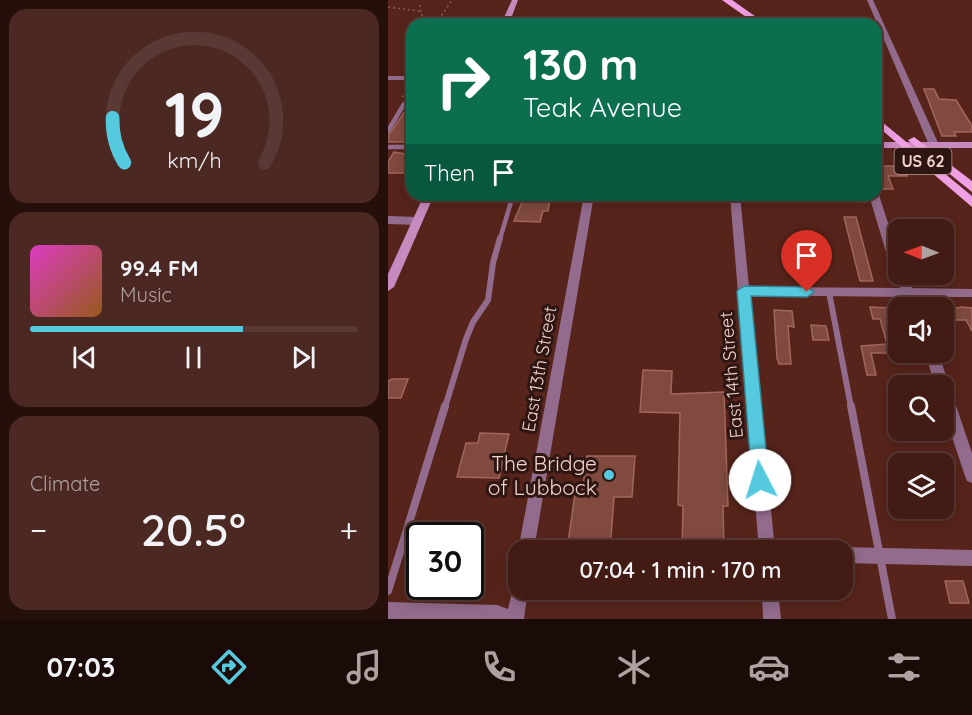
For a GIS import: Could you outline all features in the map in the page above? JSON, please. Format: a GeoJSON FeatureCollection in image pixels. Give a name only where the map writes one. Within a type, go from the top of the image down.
{"type":"FeatureCollection","features":[{"type":"Feature","properties":{"kind":"main road"},"geometry":{"type":"LineString","coordinates":[[508,18],[515,0]]}},
{"type":"Feature","properties":{"kind":"main road"},"geometry":{"type":"LineString","coordinates":[[726,0],[753,18]]}},
{"type":"Feature","properties":{"kind":"main road"},"geometry":{"type":"LineString","coordinates":[[739,0],[766,18]]}},
{"type":"Feature","properties":{"kind":"main road","name":"US 62"},"geometry":{"type":"LineString","coordinates":[[882,112],[972,188]]}},
{"type":"Feature","properties":{"kind":"main road","name":"US 62"},"geometry":{"type":"LineString","coordinates":[[882,125],[972,203]]}},
{"type":"Feature","properties":{"kind":"main road"},"geometry":{"type":"LineString","coordinates":[[882,144],[972,145]]}},
{"type":"Feature","properties":{"kind":"main road"},"geometry":{"type":"LineString","coordinates":[[388,287],[426,201]]}},
{"type":"Feature","properties":{"kind":"street"},"geometry":{"type":"LineString","coordinates":[[870,0],[878,18]]}},
{"type":"Feature","properties":{"kind":"street"},"geometry":{"type":"LineString","coordinates":[[882,27],[934,145]]}},
{"type":"Feature","properties":{"kind":"street"},"geometry":{"type":"LineString","coordinates":[[388,78],[406,78]]}},
{"type":"Feature","properties":{"kind":"street","name":"East 13th Street"},"geometry":{"type":"LineString","coordinates":[[528,540],[588,201]]}},
{"type":"Feature","properties":{"kind":"street","name":"East 14th Street"},"geometry":{"type":"LineString","coordinates":[[736,201],[766,540]]}},
{"type":"Feature","properties":{"kind":"street"},"geometry":{"type":"LineString","coordinates":[[876,201],[888,241]]}},
{"type":"Feature","properties":{"kind":"street"},"geometry":{"type":"LineString","coordinates":[[388,220],[417,221]]}},
{"type":"Feature","properties":{"kind":"street"},"geometry":{"type":"LineString","coordinates":[[904,285],[910,297]]}},
{"type":"Feature","properties":{"kind":"street"},"geometry":{"type":"LineString","coordinates":[[744,291],[972,293]]}},
{"type":"Feature","properties":{"kind":"street"},"geometry":{"type":"LineString","coordinates":[[954,423],[972,476]]}},
{"type":"Feature","properties":{"kind":"street"},"geometry":{"type":"LineString","coordinates":[[853,555],[972,558]]}},
{"type":"Feature","properties":{"kind":"street"},"geometry":{"type":"LineString","coordinates":[[388,611],[497,614],[515,619],[518,600]]}},
{"type":"Feature","properties":{"kind":"street"},"geometry":{"type":"LineString","coordinates":[[771,600],[772,619]]}},
{"type":"Feature","properties":{"kind":"lane"},"geometry":{"type":"LineString","coordinates":[[388,131],[406,104]]}},
{"type":"Feature","properties":{"kind":"lane"},"geometry":{"type":"LineString","coordinates":[[388,147],[406,147]]}},
{"type":"Feature","properties":{"kind":"lane"},"geometry":{"type":"LineString","coordinates":[[388,591],[466,339],[472,322],[488,300],[493,263],[511,201]]}},
{"type":"Feature","properties":{"kind":"lane"},"geometry":{"type":"LineString","coordinates":[[829,292],[892,619]]}},
{"type":"Feature","properties":{"kind":"path"},"geometry":{"type":"LineString","coordinates":[[440,18],[452,0]]}},
{"type":"Feature","properties":{"kind":"path"},"geometry":{"type":"LineString","coordinates":[[420,5],[421,12],[426,18]]}},
{"type":"Feature","properties":{"kind":"path"},"geometry":{"type":"LineString","coordinates":[[388,7],[402,7],[421,12]]}},
{"type":"Feature","properties":{"kind":"building"},"geometry":{"type":"Polygon","coordinates":[[[924,89],[934,89],[939,99],[956,100],[972,126],[972,132],[954,132],[956,136],[942,136],[924,89]]]}},
{"type":"Feature","properties":{"kind":"building"},"geometry":{"type":"Polygon","coordinates":[[[406,110],[406,142],[388,142],[388,136],[406,110]]]}},
{"type":"Feature","properties":{"kind":"building"},"geometry":{"type":"Polygon","coordinates":[[[394,152],[406,154],[406,173],[388,173],[388,162],[394,152]]]}},
{"type":"Feature","properties":{"kind":"building"},"geometry":{"type":"Polygon","coordinates":[[[882,166],[904,166],[907,176],[888,176],[893,189],[883,189],[882,166]]]}},
{"type":"Feature","properties":{"kind":"building"},"geometry":{"type":"Polygon","coordinates":[[[523,201],[550,201],[548,211],[543,211],[540,222],[514,221],[523,201]]]}},
{"type":"Feature","properties":{"kind":"building"},"geometry":{"type":"Polygon","coordinates":[[[844,217],[856,217],[873,281],[860,281],[844,217]]]}},
{"type":"Feature","properties":{"kind":"building"},"geometry":{"type":"Polygon","coordinates":[[[870,307],[888,308],[888,353],[871,353],[876,375],[867,375],[861,346],[887,344],[880,319],[873,319],[870,307]]]}},
{"type":"Feature","properties":{"kind":"building"},"geometry":{"type":"Polygon","coordinates":[[[954,308],[972,308],[972,331],[966,320],[954,320],[954,308]]]}},
{"type":"Feature","properties":{"kind":"building"},"geometry":{"type":"Polygon","coordinates":[[[774,310],[792,311],[794,327],[788,326],[791,364],[779,364],[777,358],[774,310]]]}},
{"type":"Feature","properties":{"kind":"building"},"geometry":{"type":"Polygon","coordinates":[[[811,325],[826,326],[829,340],[813,340],[811,325]]]}},
{"type":"Feature","properties":{"kind":"building"},"geometry":{"type":"Polygon","coordinates":[[[643,370],[672,371],[671,394],[724,392],[728,506],[723,506],[724,540],[682,540],[683,506],[678,505],[680,413],[640,412],[643,370]]]}},
{"type":"Feature","properties":{"kind":"building"},"geometry":{"type":"Polygon","coordinates":[[[408,379],[401,398],[388,398],[388,381],[408,379]]]}},
{"type":"Feature","properties":{"kind":"building"},"geometry":{"type":"Polygon","coordinates":[[[480,433],[509,434],[499,478],[457,477],[466,443],[478,443],[480,433]]]}},
{"type":"Feature","properties":{"kind":"building"},"geometry":{"type":"Polygon","coordinates":[[[587,456],[635,456],[632,497],[614,497],[611,540],[568,540],[575,494],[582,494],[587,456]]]}},
{"type":"Feature","properties":{"kind":"building"},"geometry":{"type":"Polygon","coordinates":[[[945,581],[963,581],[969,603],[950,603],[945,581]]]}},
{"type":"Feature","properties":{"kind":"place","name":"The Bridge of Lubbock"},"geometry":{"type":"Point","coordinates":[609,475]}},
{"type":"Feature","properties":{"kind":"route"},"geometry":{"type":"LineString","coordinates":[[760,480],[744,291],[807,292]]}}]}
